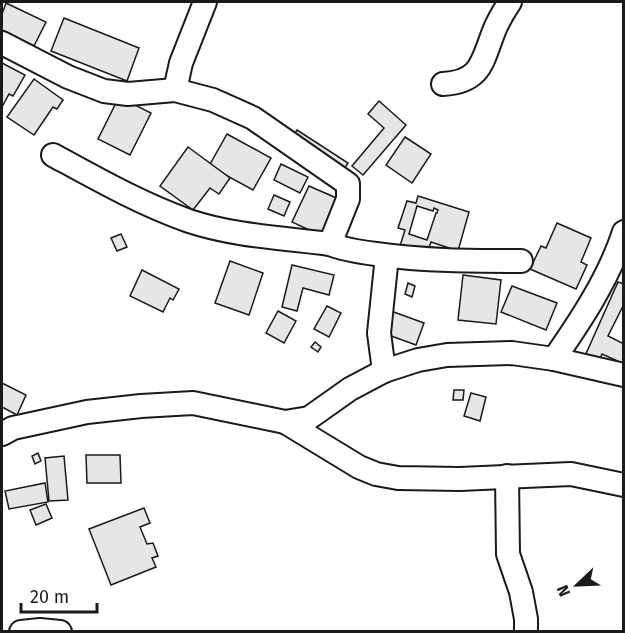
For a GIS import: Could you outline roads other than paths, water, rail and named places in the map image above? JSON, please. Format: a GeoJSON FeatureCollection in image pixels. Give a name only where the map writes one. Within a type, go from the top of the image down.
{"type":"FeatureCollection","features":[{"type":"Feature","properties":{"kind":"street"},"geometry":{"type":"LineString","coordinates":[[175,90],[181,63],[206,2]]}},
{"type":"Feature","properties":{"kind":"street"},"geometry":{"type":"LineString","coordinates":[[443,84],[466,80],[481,66],[510,2]]}},
{"type":"Feature","properties":{"kind":"street"},"geometry":{"type":"LineString","coordinates":[[2,43],[104,92],[128,94],[175,90],[213,100],[253,118],[348,184],[348,199],[330,244]]}},
{"type":"Feature","properties":{"kind":"street"},"geometry":{"type":"LineString","coordinates":[[53,155],[139,201],[190,221],[226,230],[330,244],[341,249],[387,256],[444,261],[521,261]]}},
{"type":"Feature","properties":{"kind":"street"},"geometry":{"type":"LineString","coordinates":[[554,359],[591,303],[624,232]]}},
{"type":"Feature","properties":{"kind":"street"},"geometry":{"type":"LineString","coordinates":[[384,371],[379,333],[387,256]]}},
{"type":"Feature","properties":{"kind":"street"},"geometry":{"type":"LineString","coordinates":[[285,422],[309,418],[350,389],[384,371],[418,360],[447,355],[512,353],[554,359],[624,375]]}},
{"type":"Feature","properties":{"kind":"street"},"geometry":{"type":"LineString","coordinates":[[5,430],[87,412],[193,403],[285,422],[359,467],[376,474],[398,478],[460,479],[571,474],[624,485]]}},
{"type":"Feature","properties":{"kind":"street"},"geometry":{"type":"LineString","coordinates":[[507,476],[508,554],[521,592],[526,632]]}},
{"type":"Feature","properties":{"kind":"street"},"geometry":{"type":"LineString","coordinates":[[21,632],[40,630],[60,632]]}}]}
